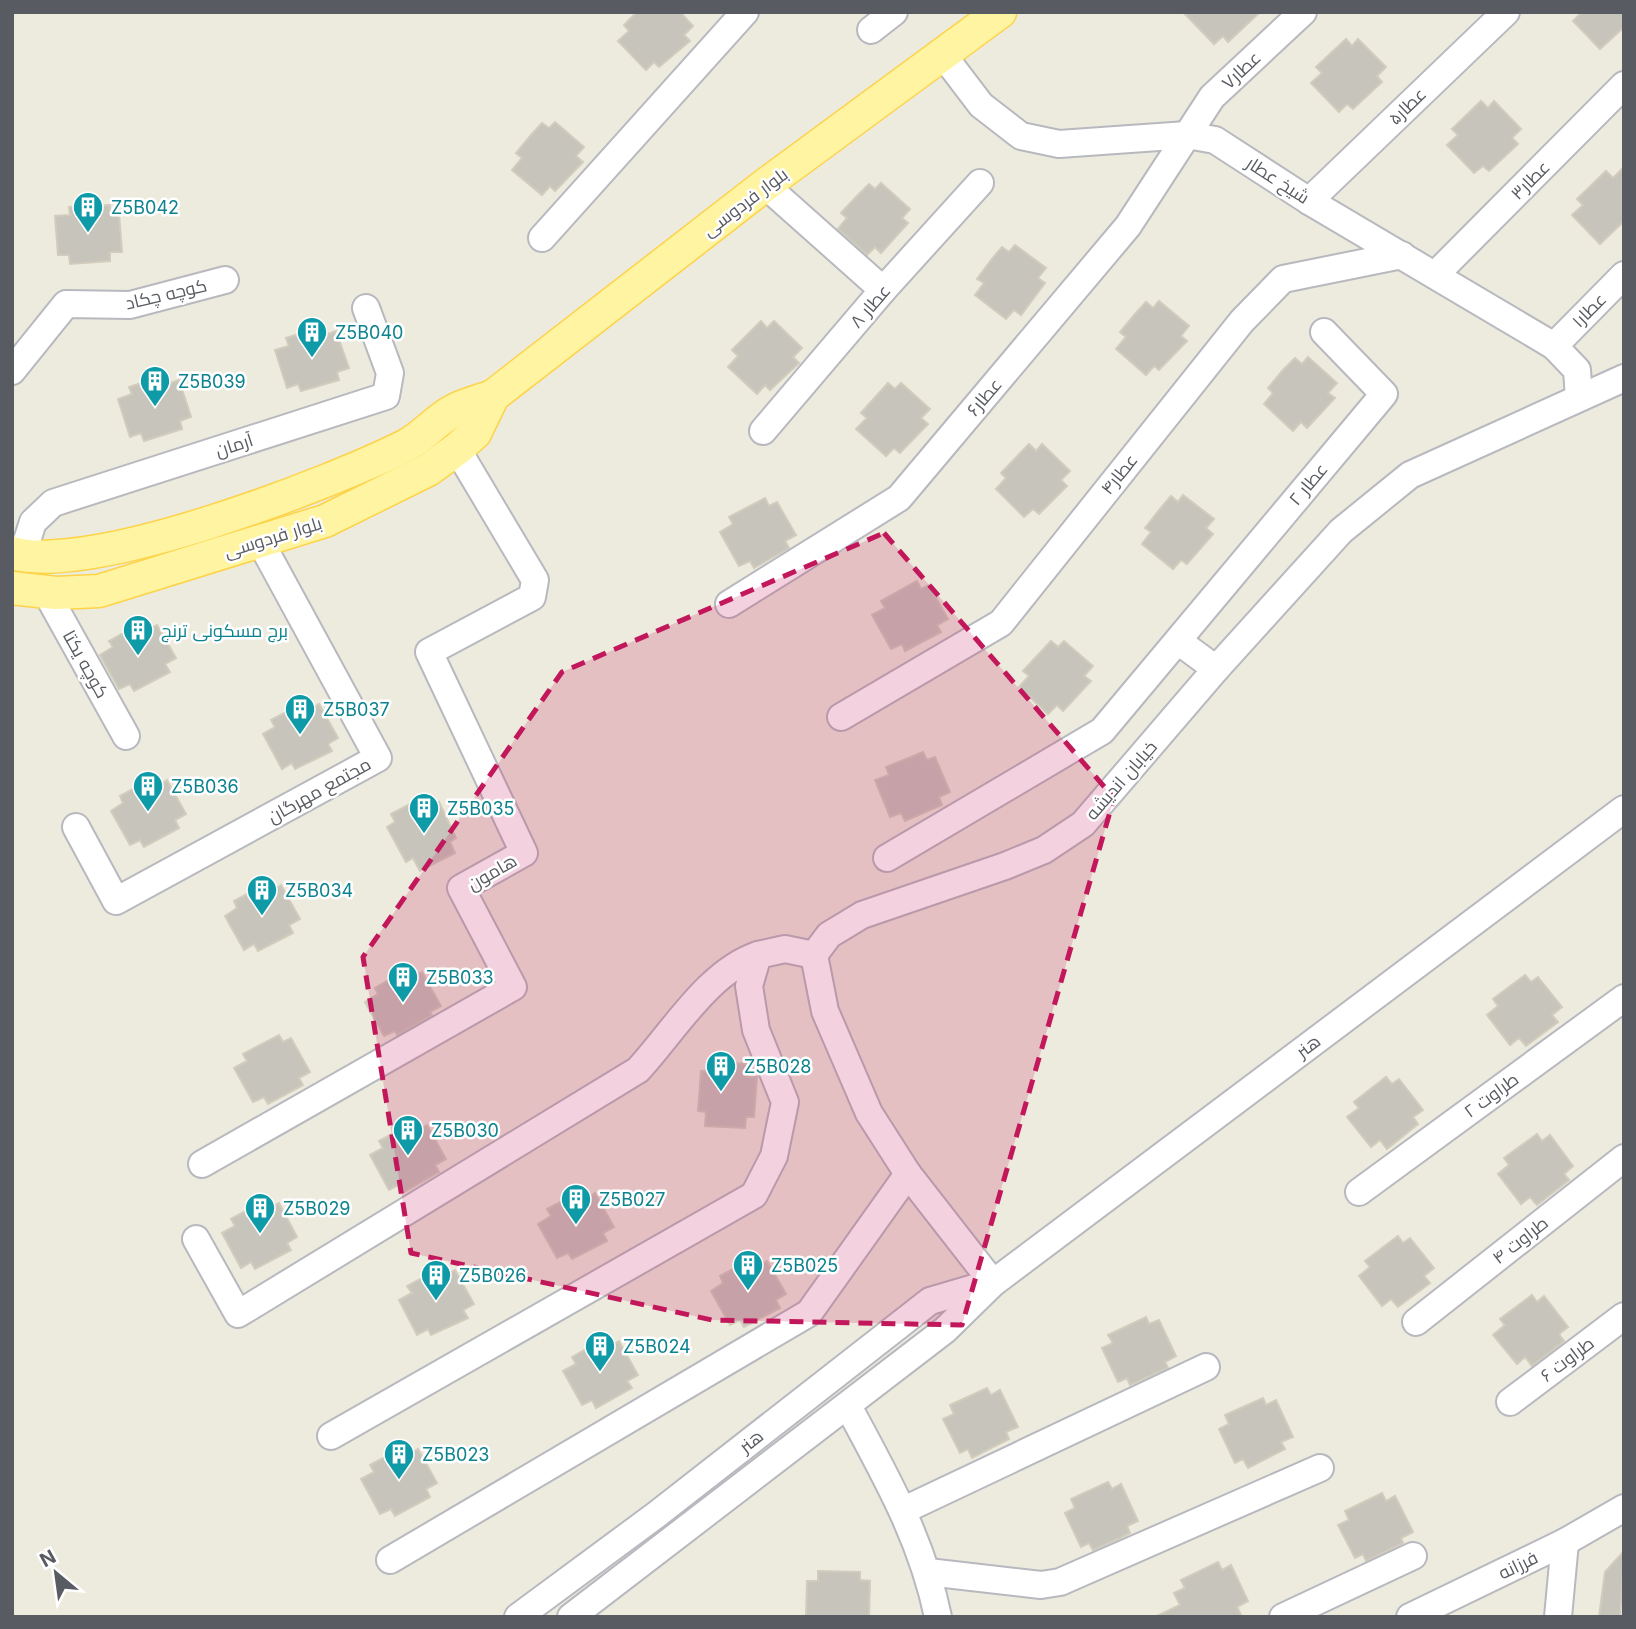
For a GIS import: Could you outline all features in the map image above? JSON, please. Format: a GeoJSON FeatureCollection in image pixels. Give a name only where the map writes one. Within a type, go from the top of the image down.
{"type":"FeatureCollection","features":[{"type":"Feature","properties":{"kind":"main road","name":"بلوار فردوسی"},"geometry":{"type":"LineString","coordinates":[[17,555],[30,558],[121,548],[317,486],[408,444],[453,411],[493,396],[765,185],[1000,12]]}},
{"type":"Feature","properties":{"kind":"main road","name":"بلوار فردوسی"},"geometry":{"type":"LineString","coordinates":[[12,588],[46,592],[99,591],[325,521],[428,470],[457,450],[475,432],[493,396]]}},
{"type":"Feature","properties":{"kind":"street"},"geometry":{"type":"LineString","coordinates":[[541,238],[746,12]]}},
{"type":"Feature","properties":{"kind":"street"},"geometry":{"type":"LineString","coordinates":[[871,30],[894,12]]}},
{"type":"Feature","properties":{"kind":"street","name":"عطار۷"},"geometry":{"type":"LineString","coordinates":[[1187,135],[1212,97],[1303,12]]}},
{"type":"Feature","properties":{"kind":"street","name":"عطار۵"},"geometry":{"type":"LineString","coordinates":[[1309,201],[1506,12]]}},
{"type":"Feature","properties":{"kind":"street","name":"شیخ عطار"},"geometry":{"type":"LineString","coordinates":[[943,55],[981,105],[1021,136],[1059,144],[1187,135],[1214,140],[1309,201],[1554,345],[1577,370],[1579,398]]}},
{"type":"Feature","properties":{"kind":"street","name":"عطار۳"},"geometry":{"type":"LineString","coordinates":[[1436,274],[1624,85]]}},
{"type":"Feature","properties":{"kind":"street","name":"عطار۶"},"geometry":{"type":"LineString","coordinates":[[729,604],[899,498],[1128,226],[1187,135]]}},
{"type":"Feature","properties":{"kind":"street","name":"عطار ۸"},"geometry":{"type":"LineString","coordinates":[[764,431],[883,290],[980,183]]}},
{"type":"Feature","properties":{"kind":"street"},"geometry":{"type":"LineString","coordinates":[[765,185],[883,290]]}},
{"type":"Feature","properties":{"kind":"street","name":"عطار۴"},"geometry":{"type":"LineString","coordinates":[[841,717],[1001,623],[1242,321],[1283,279],[1402,255]]}},
{"type":"Feature","properties":{"kind":"street","name":"عطار۱"},"geometry":{"type":"LineString","coordinates":[[1554,345],[1624,275]]}},
{"type":"Feature","properties":{"kind":"street","name":"کوچه چکاد"},"geometry":{"type":"LineString","coordinates":[[12,371],[66,304],[130,305],[225,280]]}},
{"type":"Feature","properties":{"kind":"street","name":"آرمان"},"geometry":{"type":"LineString","coordinates":[[17,555],[33,522],[53,503],[386,397],[390,373],[366,308]]}},
{"type":"Feature","properties":{"kind":"street","name":"عطار ۲"},"geometry":{"type":"LineString","coordinates":[[887,858],[1102,731],[1384,394],[1324,332]]}},
{"type":"Feature","properties":{"kind":"street","name":"خیابان اندیشه"},"geometry":{"type":"LineString","coordinates":[[814,956],[829,935],[862,915],[1044,850],[1083,824],[1341,531],[1410,474],[1624,378]]}},
{"type":"Feature","properties":{"kind":"street","name":"هامون"},"geometry":{"type":"LineString","coordinates":[[202,1164],[513,987],[461,888],[524,853],[429,652],[532,597],[535,580],[457,450]]}},
{"type":"Feature","properties":{"kind":"street","name":"مجتمع مهرگان"},"geometry":{"type":"LineString","coordinates":[[76,827],[116,901],[378,758],[260,541]]}},
{"type":"Feature","properties":{"kind":"street","name":"کوچه یکتا"},"geometry":{"type":"LineString","coordinates":[[46,592],[126,736]]}},
{"type":"Feature","properties":{"kind":"street"},"geometry":{"type":"LineString","coordinates":[[1178,641],[1216,670]]}},
{"type":"Feature","properties":{"kind":"street","name":"هنر"},"geometry":{"type":"LineString","coordinates":[[571,1617],[945,1330],[993,1283],[1624,809]]}},
{"type":"Feature","properties":{"kind":"street"},"geometry":{"type":"LineString","coordinates":[[196,1239],[237,1314],[638,1070],[671,1034],[702,993],[739,961],[785,949],[814,956],[825,1011],[869,1113],[908,1174],[993,1283]]}},
{"type":"Feature","properties":{"kind":"street"},"geometry":{"type":"LineString","coordinates":[[331,1436],[754,1195],[774,1156],[785,1102],[756,1030],[749,986],[758,955]]}},
{"type":"Feature","properties":{"kind":"street","name":"طراوت ۲"},"geometry":{"type":"LineString","coordinates":[[1359,1192],[1624,998]]}},
{"type":"Feature","properties":{"kind":"street","name":"طراوت ۴"},"geometry":{"type":"LineString","coordinates":[[1416,1322],[1624,1158]]}},
{"type":"Feature","properties":{"kind":"street"},"geometry":{"type":"LineString","coordinates":[[390,1560],[809,1312],[908,1174]]}},
{"type":"Feature","properties":{"kind":"street","name":"هنر"},"geometry":{"type":"LineString","coordinates":[[517,1617],[656,1515],[930,1301],[993,1283]]}},
{"type":"Feature","properties":{"kind":"street","name":"طراوت ۶"},"geometry":{"type":"LineString","coordinates":[[1510,1402],[1624,1316]]}},
{"type":"Feature","properties":{"kind":"street"},"geometry":{"type":"LineString","coordinates":[[904,1510],[1206,1367]]}},
{"type":"Feature","properties":{"kind":"street"},"geometry":{"type":"LineString","coordinates":[[848,1406],[904,1510],[928,1572],[938,1617]]}},
{"type":"Feature","properties":{"kind":"street"},"geometry":{"type":"LineString","coordinates":[[928,1572],[1041,1585],[1060,1582],[1320,1468]]}},
{"type":"Feature","properties":{"kind":"street","name":"فرزانه"},"geometry":{"type":"LineString","coordinates":[[1410,1617],[1565,1542],[1624,1508]]}},
{"type":"Feature","properties":{"kind":"street"},"geometry":{"type":"LineString","coordinates":[[1559,1617],[1565,1542]]}},
{"type":"Feature","properties":{"kind":"street"},"geometry":{"type":"LineString","coordinates":[[1283,1617],[1413,1556]]}},
{"type":"Feature","properties":{"kind":"highlighted area"},"geometry":{"type":"Polygon","coordinates":[[[884,533],[1114,798],[1060,976],[962,1325],[712,1320],[411,1253],[363,957],[562,672],[884,533]]]}},
{"type":"Feature","properties":{"kind":"building"},"geometry":{"type":"Polygon","coordinates":[[[637,12],[680,12],[693,26],[684,35],[690,41],[659,67],[654,62],[646,70],[618,41],[629,31],[624,25],[637,12]]]}},
{"type":"Feature","properties":{"kind":"building"},"geometry":{"type":"Polygon","coordinates":[[[1183,12],[1260,12],[1228,42],[1223,36],[1214,44],[1183,12]]]}},
{"type":"Feature","properties":{"kind":"building"},"geometry":{"type":"Polygon","coordinates":[[[1582,12],[1624,12],[1624,27],[1600,49],[1573,21],[1582,12]]]}},
{"type":"Feature","properties":{"kind":"building"},"geometry":{"type":"Polygon","coordinates":[[[1346,39],[1352,46],[1358,39],[1386,67],[1377,76],[1382,82],[1353,109],[1347,104],[1339,112],[1311,83],[1322,73],[1316,67],[1346,39]]]}},
{"type":"Feature","properties":{"kind":"building"},"geometry":{"type":"Polygon","coordinates":[[[1481,101],[1488,108],[1494,101],[1521,129],[1512,138],[1518,144],[1489,171],[1483,166],[1474,173],[1447,145],[1458,135],[1452,129],[1481,101]]]}},
{"type":"Feature","properties":{"kind":"building"},"geometry":{"type":"Polygon","coordinates":[[[555,122],[584,147],[576,156],[583,162],[555,191],[550,186],[542,195],[512,170],[522,158],[516,153],[531,135],[542,123],[549,128],[555,122]]]}},
{"type":"Feature","properties":{"kind":"building"},"geometry":{"type":"Polygon","coordinates":[[[1624,167],[1624,221],[1600,244],[1572,215],[1583,205],[1577,199],[1606,171],[1613,178],[1624,167]]]}},
{"type":"Feature","properties":{"kind":"building"},"geometry":{"type":"Polygon","coordinates":[[[881,183],[910,209],[902,218],[908,223],[881,253],[875,247],[867,255],[838,229],[847,218],[841,213],[869,184],[875,189],[881,183]]]}},
{"type":"Feature","properties":{"kind":"building","name":"Z5B042"},"geometry":{"type":"Polygon","coordinates":[[[110,205],[110,214],[119,213],[122,252],[110,252],[110,261],[70,264],[69,255],[58,255],[55,216],[70,215],[69,207],[110,205]]]}},
{"type":"Feature","properties":{"kind":"building"},"geometry":{"type":"Polygon","coordinates":[[[1015,245],[1046,268],[1038,278],[1045,283],[1021,315],[1014,310],[1006,319],[975,295],[984,283],[977,279],[991,260],[1002,247],[1009,252],[1015,245]]]}},
{"type":"Feature","properties":{"kind":"building"},"geometry":{"type":"Polygon","coordinates":[[[1159,301],[1189,326],[1181,336],[1187,341],[1159,370],[1154,366],[1146,375],[1116,349],[1126,337],[1120,332],[1135,314],[1146,302],[1153,308],[1159,301]]]}},
{"type":"Feature","properties":{"kind":"building"},"geometry":{"type":"Polygon","coordinates":[[[761,321],[767,328],[774,321],[802,348],[793,357],[799,363],[770,390],[765,385],[757,394],[728,367],[738,356],[732,350],[761,321]]]}},
{"type":"Feature","properties":{"kind":"building","name":"Z5B040"},"geometry":{"type":"Polygon","coordinates":[[[325,326],[328,334],[336,331],[349,368],[337,372],[339,380],[301,391],[298,384],[287,388],[275,350],[289,346],[286,338],[325,326]]]}},
{"type":"Feature","properties":{"kind":"building"},"geometry":{"type":"Polygon","coordinates":[[[1308,357],[1337,383],[1328,393],[1335,398],[1307,428],[1301,422],[1293,431],[1264,404],[1273,393],[1268,388],[1283,370],[1295,358],[1302,364],[1308,357]]]}},
{"type":"Feature","properties":{"kind":"building","name":"Z5B039"},"geometry":{"type":"Polygon","coordinates":[[[168,374],[171,383],[179,380],[191,417],[180,421],[182,429],[144,441],[141,433],[130,437],[118,399],[132,394],[129,387],[168,374]]]}},
{"type":"Feature","properties":{"kind":"building"},"geometry":{"type":"Polygon","coordinates":[[[888,383],[895,389],[901,383],[930,409],[921,418],[928,424],[900,453],[894,448],[886,456],[856,429],[867,418],[861,413],[888,383]]]}},
{"type":"Feature","properties":{"kind":"building"},"geometry":{"type":"Polygon","coordinates":[[[1029,444],[1036,451],[1042,444],[1070,471],[1061,480],[1067,486],[1039,514],[1033,509],[1024,517],[996,489],[1006,478],[1001,473],[1029,444]]]}},
{"type":"Feature","properties":{"kind":"building"},"geometry":{"type":"Polygon","coordinates":[[[1183,495],[1214,519],[1206,528],[1213,534],[1187,564],[1181,560],[1173,569],[1142,544],[1151,532],[1145,528],[1160,509],[1171,496],[1178,502],[1183,495]]]}},
{"type":"Feature","properties":{"kind":"building"},"geometry":{"type":"Polygon","coordinates":[[[765,498],[769,506],[777,502],[796,535],[785,541],[789,548],[754,568],[750,561],[739,566],[720,532],[733,524],[729,517],[765,498]]]}},
{"type":"Feature","properties":{"kind":"building"},"geometry":{"type":"Polygon","coordinates":[[[917,581],[921,589],[929,585],[948,619],[937,625],[941,632],[905,651],[902,644],[891,649],[872,615],[885,608],[881,601],[917,581]]]}},
{"type":"Feature","properties":{"kind":"building","name":"برج مسکونی ترنج"},"geometry":{"type":"Polygon","coordinates":[[[145,621],[149,629],[157,625],[176,658],[165,664],[170,672],[134,691],[130,684],[119,689],[100,655],[113,647],[109,641],[145,621]]]}},
{"type":"Feature","properties":{"kind":"building"},"geometry":{"type":"Polygon","coordinates":[[[1051,641],[1058,647],[1064,641],[1093,666],[1084,676],[1091,681],[1063,711],[1057,705],[1048,714],[1019,687],[1029,676],[1023,671],[1051,641]]]}},
{"type":"Feature","properties":{"kind":"building","name":"Z5B037"},"geometry":{"type":"Polygon","coordinates":[[[307,701],[311,709],[319,704],[338,738],[328,744],[332,751],[295,769],[292,763],[282,769],[263,734],[275,727],[271,720],[307,701]]]}},
{"type":"Feature","properties":{"kind":"building"},"geometry":{"type":"Polygon","coordinates":[[[923,752],[927,760],[935,757],[950,792],[939,797],[942,805],[905,821],[901,813],[890,817],[875,780],[889,775],[886,767],[923,752]]]}},
{"type":"Feature","properties":{"kind":"building","name":"Z5B036"},"geometry":{"type":"Polygon","coordinates":[[[155,777],[160,785],[167,780],[186,814],[175,820],[179,828],[144,847],[140,840],[130,845],[111,811],[123,803],[120,796],[155,777]]]}},
{"type":"Feature","properties":{"kind":"building","name":"Z5B035"},"geometry":{"type":"Polygon","coordinates":[[[425,796],[431,807],[439,802],[456,838],[450,842],[455,853],[420,871],[413,858],[406,862],[387,827],[395,822],[391,814],[425,796]]]}},
{"type":"Feature","properties":{"kind":"building","name":"Z5B034"},"geometry":{"type":"Polygon","coordinates":[[[269,882],[274,890],[281,885],[300,919],[289,925],[293,933],[258,951],[254,944],[244,950],[225,916],[237,908],[234,901],[269,882]]]}},
{"type":"Feature","properties":{"kind":"building","name":"Z5B033"},"geometry":{"type":"Polygon","coordinates":[[[410,968],[414,976],[422,972],[441,1006],[430,1012],[432,1015],[397,1035],[395,1031],[384,1036],[365,1002],[378,994],[375,988],[410,968]]]}},
{"type":"Feature","properties":{"kind":"building"},"geometry":{"type":"Polygon","coordinates":[[[1525,975],[1531,982],[1538,977],[1562,1007],[1552,1015],[1558,1022],[1526,1046],[1519,1038],[1510,1045],[1487,1015],[1498,1006],[1493,999],[1525,975]]]}},
{"type":"Feature","properties":{"kind":"building"},"geometry":{"type":"Polygon","coordinates":[[[279,1035],[283,1042],[291,1038],[310,1072],[299,1078],[303,1085],[268,1104],[264,1097],[253,1102],[234,1068],[247,1061],[243,1054],[279,1035]]]}},
{"type":"Feature","properties":{"kind":"building","name":"Z5B028"},"geometry":{"type":"Polygon","coordinates":[[[710,1062],[749,1064],[748,1077],[757,1077],[754,1117],[746,1117],[745,1128],[705,1126],[706,1112],[698,1111],[701,1071],[710,1071],[710,1062]]]}},
{"type":"Feature","properties":{"kind":"building"},"geometry":{"type":"Polygon","coordinates":[[[1386,1077],[1392,1084],[1399,1079],[1423,1110],[1413,1117],[1418,1124],[1387,1149],[1380,1140],[1371,1147],[1347,1117],[1359,1108],[1354,1102],[1386,1077]]]}},
{"type":"Feature","properties":{"kind":"building","name":"Z5B030"},"geometry":{"type":"Polygon","coordinates":[[[415,1122],[419,1130],[427,1125],[446,1159],[435,1165],[439,1172],[404,1192],[400,1184],[389,1190],[370,1155],[383,1148],[379,1141],[415,1122]]]}},
{"type":"Feature","properties":{"kind":"building"},"geometry":{"type":"Polygon","coordinates":[[[1537,1134],[1542,1141],[1550,1135],[1573,1166],[1564,1174],[1569,1180],[1537,1205],[1530,1197],[1521,1204],[1498,1174],[1509,1165],[1504,1158],[1537,1134]]]}},
{"type":"Feature","properties":{"kind":"building","name":"Z5B027"},"geometry":{"type":"Polygon","coordinates":[[[583,1190],[587,1198],[595,1193],[614,1227],[603,1233],[607,1241],[572,1259],[568,1253],[557,1258],[538,1224],[551,1216],[547,1209],[583,1190]]]}},
{"type":"Feature","properties":{"kind":"building","name":"Z5B029"},"geometry":{"type":"Polygon","coordinates":[[[266,1200],[271,1207],[279,1203],[297,1237],[287,1243],[291,1250],[255,1269],[251,1262],[241,1268],[222,1233],[235,1226],[231,1219],[266,1200]]]}},
{"type":"Feature","properties":{"kind":"building"},"geometry":{"type":"Polygon","coordinates":[[[1398,1236],[1403,1243],[1410,1238],[1434,1268],[1424,1276],[1430,1283],[1398,1307],[1391,1299],[1382,1306],[1359,1276],[1370,1267],[1365,1261],[1398,1236]]]}},
{"type":"Feature","properties":{"kind":"building","name":"Z5B025"},"geometry":{"type":"Polygon","coordinates":[[[755,1257],[759,1265],[767,1261],[786,1294],[776,1300],[780,1308],[744,1327],[740,1320],[730,1325],[711,1291],[723,1283],[720,1276],[755,1257]]]}},
{"type":"Feature","properties":{"kind":"building","name":"Z5B026"},"geometry":{"type":"Polygon","coordinates":[[[443,1267],[448,1274],[455,1270],[474,1304],[463,1310],[468,1318],[431,1335],[428,1329],[417,1335],[399,1300],[412,1293],[407,1286],[443,1267]]]}},
{"type":"Feature","properties":{"kind":"building"},"geometry":{"type":"Polygon","coordinates":[[[1532,1295],[1537,1302],[1544,1296],[1568,1327],[1559,1334],[1564,1341],[1532,1366],[1525,1357],[1517,1364],[1493,1335],[1505,1325],[1500,1319],[1532,1295]]]}},
{"type":"Feature","properties":{"kind":"building"},"geometry":{"type":"Polygon","coordinates":[[[1146,1317],[1149,1324],[1159,1320],[1176,1356],[1165,1362],[1168,1368],[1130,1385],[1127,1378],[1118,1382],[1102,1348],[1113,1343],[1108,1335],[1146,1317]]]}},
{"type":"Feature","properties":{"kind":"building","name":"Z5B024"},"geometry":{"type":"Polygon","coordinates":[[[607,1337],[612,1345],[619,1341],[638,1375],[627,1381],[632,1388],[596,1408],[592,1400],[582,1405],[563,1371],[576,1364],[572,1357],[607,1337]]]}},
{"type":"Feature","properties":{"kind":"building"},"geometry":{"type":"Polygon","coordinates":[[[987,1388],[991,1395],[1000,1390],[1018,1427],[1006,1432],[1009,1439],[972,1458],[968,1449],[960,1453],[943,1419],[954,1414],[950,1405],[987,1388]]]}},
{"type":"Feature","properties":{"kind":"building"},"geometry":{"type":"Polygon","coordinates":[[[1263,1398],[1266,1405],[1276,1400],[1293,1437],[1281,1442],[1285,1449],[1248,1468],[1243,1459],[1235,1463],[1219,1429],[1229,1424],[1225,1415],[1263,1398]]]}},
{"type":"Feature","properties":{"kind":"building","name":"Z5B023"},"geometry":{"type":"Polygon","coordinates":[[[406,1446],[410,1454],[418,1449],[437,1483],[426,1489],[430,1497],[395,1516],[391,1509],[380,1514],[361,1479],[374,1472],[370,1465],[406,1446]]]}},
{"type":"Feature","properties":{"kind":"building"},"geometry":{"type":"Polygon","coordinates":[[[1108,1482],[1112,1489],[1121,1484],[1138,1521],[1127,1526],[1130,1533],[1120,1538],[1093,1550],[1089,1543],[1081,1547],[1065,1513],[1075,1508],[1071,1499],[1108,1482]]]}},
{"type":"Feature","properties":{"kind":"building"},"geometry":{"type":"Polygon","coordinates":[[[1382,1493],[1386,1501],[1395,1496],[1413,1532],[1401,1538],[1403,1543],[1366,1561],[1363,1554],[1355,1558],[1338,1525],[1349,1520],[1345,1511],[1382,1493]]]}},
{"type":"Feature","properties":{"kind":"building"},"geometry":{"type":"Polygon","coordinates":[[[1624,1551],[1620,1617],[1599,1617],[1605,1572],[1624,1551]]]}},
{"type":"Feature","properties":{"kind":"building"},"geometry":{"type":"Polygon","coordinates":[[[1218,1562],[1222,1570],[1231,1565],[1248,1601],[1237,1607],[1242,1617],[1155,1617],[1180,1605],[1174,1593],[1185,1588],[1181,1580],[1218,1562]]]}},
{"type":"Feature","properties":{"kind":"building"},"geometry":{"type":"Polygon","coordinates":[[[818,1571],[860,1572],[860,1580],[870,1581],[869,1617],[806,1617],[807,1581],[818,1581],[818,1571]]]}},
{"type":"Feature","properties":{"kind":"place","name":"Z5B042"},"geometry":{"type":"Point","coordinates":[88,234]}},
{"type":"Feature","properties":{"kind":"place","name":"Z5B040"},"geometry":{"type":"Point","coordinates":[312,359]}},
{"type":"Feature","properties":{"kind":"place","name":"Z5B039"},"geometry":{"type":"Point","coordinates":[155,408]}},
{"type":"Feature","properties":{"kind":"place","name":"برج مسکونی ترنج"},"geometry":{"type":"Point","coordinates":[138,657]}},
{"type":"Feature","properties":{"kind":"place","name":"Z5B037"},"geometry":{"type":"Point","coordinates":[300,736]}},
{"type":"Feature","properties":{"kind":"place","name":"Z5B036"},"geometry":{"type":"Point","coordinates":[148,813]}},
{"type":"Feature","properties":{"kind":"place","name":"Z5B035"},"geometry":{"type":"Point","coordinates":[424,835]}},
{"type":"Feature","properties":{"kind":"place","name":"Z5B034"},"geometry":{"type":"Point","coordinates":[262,917]}},
{"type":"Feature","properties":{"kind":"place","name":"Z5B033"},"geometry":{"type":"Point","coordinates":[403,1004]}},
{"type":"Feature","properties":{"kind":"place","name":"Z5B028"},"geometry":{"type":"Point","coordinates":[721,1093]}},
{"type":"Feature","properties":{"kind":"place","name":"Z5B030"},"geometry":{"type":"Point","coordinates":[408,1157]}},
{"type":"Feature","properties":{"kind":"place","name":"Z5B027"},"geometry":{"type":"Point","coordinates":[576,1226]}},
{"type":"Feature","properties":{"kind":"place","name":"Z5B029"},"geometry":{"type":"Point","coordinates":[260,1235]}},
{"type":"Feature","properties":{"kind":"place","name":"Z5B025"},"geometry":{"type":"Point","coordinates":[748,1292]}},
{"type":"Feature","properties":{"kind":"place","name":"Z5B026"},"geometry":{"type":"Point","coordinates":[436,1302]}},
{"type":"Feature","properties":{"kind":"place","name":"Z5B024"},"geometry":{"type":"Point","coordinates":[600,1373]}},
{"type":"Feature","properties":{"kind":"place","name":"Z5B023"},"geometry":{"type":"Point","coordinates":[399,1481]}}]}
